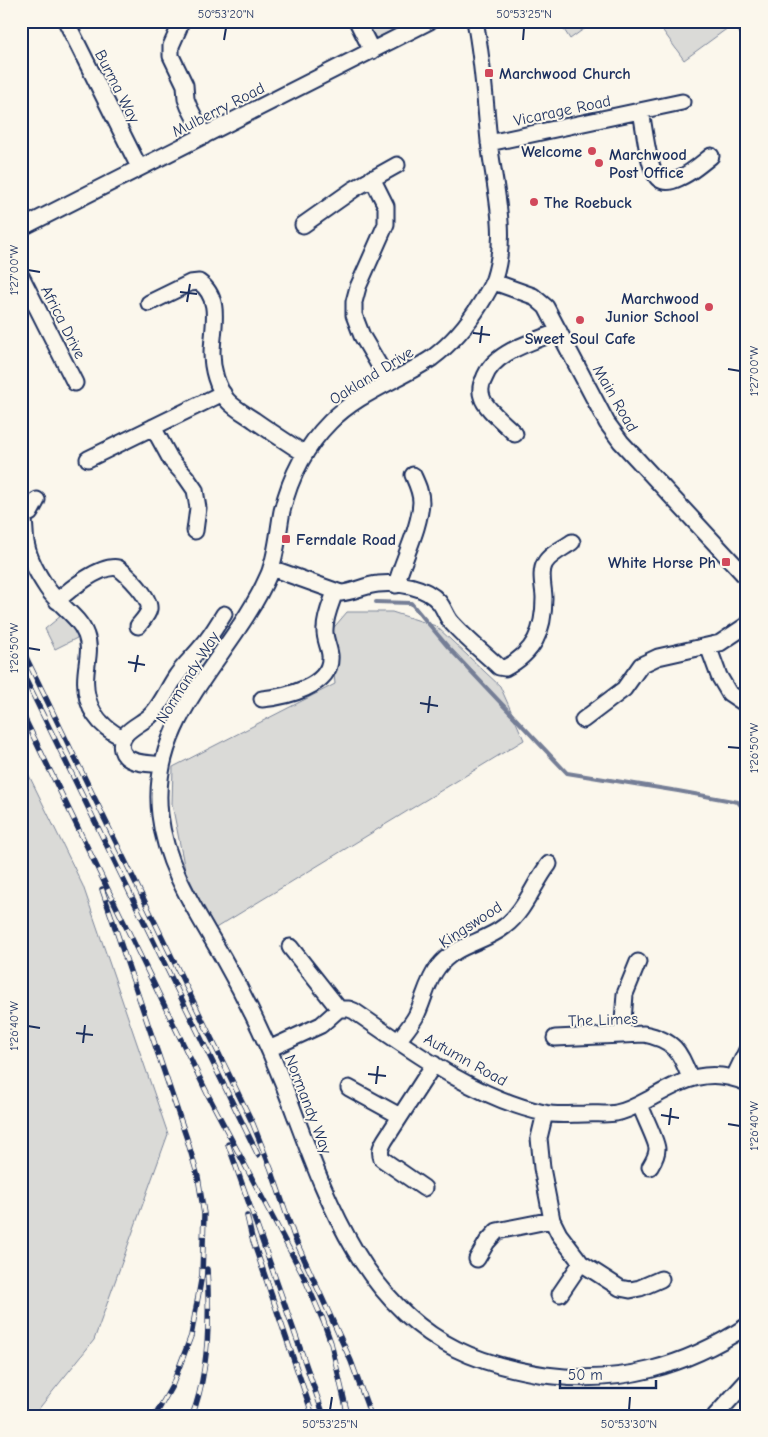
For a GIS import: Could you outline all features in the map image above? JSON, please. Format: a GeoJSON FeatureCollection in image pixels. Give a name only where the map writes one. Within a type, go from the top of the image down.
{"type":"FeatureCollection","features":[{"type":"Feature","properties":{"kind":"street","name":"Burma Way"},"geometry":{"type":"LineString","coordinates":[[66,21],[139,167]]}},
{"type":"Feature","properties":{"kind":"street"},"geometry":{"type":"LineString","coordinates":[[180,21],[171,46],[171,56],[185,86],[189,107],[204,136]]}},
{"type":"Feature","properties":{"kind":"street"},"geometry":{"type":"LineString","coordinates":[[357,21],[372,50]]}},
{"type":"Feature","properties":{"kind":"street","name":"Mulberry Road"},"geometry":{"type":"LineString","coordinates":[[21,228],[430,21]]}},
{"type":"Feature","properties":{"kind":"street"},"geometry":{"type":"LineString","coordinates":[[475,21],[483,70],[489,143],[500,212],[500,255],[494,282]]}},
{"type":"Feature","properties":{"kind":"street","name":"Vicarage Road"},"geometry":{"type":"LineString","coordinates":[[489,143],[682,102]]}},
{"type":"Feature","properties":{"kind":"street"},"geometry":{"type":"LineString","coordinates":[[641,111],[650,161],[656,175],[660,179],[665,181],[683,176],[711,156]]}},
{"type":"Feature","properties":{"kind":"street"},"geometry":{"type":"LineString","coordinates":[[303,225],[372,178],[397,164]]}},
{"type":"Feature","properties":{"kind":"street"},"geometry":{"type":"LineString","coordinates":[[372,178],[386,206],[386,224],[358,287],[354,302],[354,315],[362,336],[389,382]]}},
{"type":"Feature","properties":{"kind":"street","name":"Africa Drive"},"geometry":{"type":"LineString","coordinates":[[21,276],[75,383]]}},
{"type":"Feature","properties":{"kind":"street"},"geometry":{"type":"LineString","coordinates":[[148,303],[190,283],[198,282],[203,285],[209,293],[215,312],[212,352],[213,368],[227,400],[238,410],[305,454]]}},
{"type":"Feature","properties":{"kind":"street","name":"Main Road"},"geometry":{"type":"LineString","coordinates":[[494,282],[533,296],[541,302],[553,318],[607,423],[621,442],[747,578]]}},
{"type":"Feature","properties":{"kind":"street","name":"Oakland Drive"},"geometry":{"type":"LineString","coordinates":[[272,568],[286,498],[297,468],[305,454],[330,422],[344,409],[432,358],[454,339],[474,315],[494,282]]}},
{"type":"Feature","properties":{"kind":"street"},"geometry":{"type":"LineString","coordinates":[[515,434],[482,398],[481,390],[485,375],[490,366],[505,354],[559,332]]}},
{"type":"Feature","properties":{"kind":"street"},"geometry":{"type":"LineString","coordinates":[[88,459],[223,393]]}},
{"type":"Feature","properties":{"kind":"street"},"geometry":{"type":"LineString","coordinates":[[153,427],[170,460],[195,490],[198,508],[195,531]]}},
{"type":"Feature","properties":{"kind":"street"},"geometry":{"type":"LineString","coordinates":[[396,585],[414,532],[421,500],[419,486],[413,476]]}},
{"type":"Feature","properties":{"kind":"street"},"geometry":{"type":"LineString","coordinates":[[37,500],[30,513],[22,517],[30,557],[41,578],[57,601],[76,620],[86,634],[89,650],[86,683],[94,715],[103,726],[123,738]]}},
{"type":"Feature","properties":{"kind":"street"},"geometry":{"type":"LineString","coordinates":[[272,568],[335,592],[349,593],[377,584],[405,585],[424,591],[439,602],[451,621],[498,667],[505,668],[529,652],[536,640],[544,599],[542,580],[544,564],[572,542]]}},
{"type":"Feature","properties":{"kind":"street"},"geometry":{"type":"LineString","coordinates":[[57,601],[74,586],[95,574],[110,567],[118,568],[145,595],[149,604],[147,614],[138,626]]}},
{"type":"Feature","properties":{"kind":"street","name":"Normandy Way"},"geometry":{"type":"LineString","coordinates":[[272,568],[250,610],[175,724],[162,765],[159,804],[167,851],[183,887],[225,961],[269,1049],[324,1192],[355,1252],[382,1288],[410,1318],[440,1340],[471,1356],[507,1368],[563,1377],[605,1378],[644,1372],[684,1360],[720,1343],[747,1326]]}},
{"type":"Feature","properties":{"kind":"street"},"geometry":{"type":"LineString","coordinates":[[262,699],[283,697],[297,692],[322,676],[329,665],[330,655],[325,629],[327,615],[335,592]]}},
{"type":"Feature","properties":{"kind":"street"},"geometry":{"type":"LineString","coordinates":[[162,765],[131,761],[126,758],[122,753],[121,747],[123,738],[127,732],[140,725],[154,712],[176,677],[202,646],[224,614]]}},
{"type":"Feature","properties":{"kind":"street"},"geometry":{"type":"LineString","coordinates":[[583,720],[624,689],[641,665],[658,657],[720,643],[747,626]]}},
{"type":"Feature","properties":{"kind":"street"},"geometry":{"type":"LineString","coordinates":[[708,646],[728,694],[747,705]]}},
{"type":"Feature","properties":{"kind":"street","name":"Kingswood"},"geometry":{"type":"LineString","coordinates":[[398,1041],[415,1016],[438,967],[451,954],[464,946],[506,926],[524,904],[549,864]]}},
{"type":"Feature","properties":{"kind":"street"},"geometry":{"type":"LineString","coordinates":[[269,1049],[321,1025],[339,1010],[290,947]]}},
{"type":"Feature","properties":{"kind":"street"},"geometry":{"type":"LineString","coordinates":[[622,1035],[625,994],[638,962]]}},
{"type":"Feature","properties":{"kind":"street","name":"Autumn Road"},"geometry":{"type":"LineString","coordinates":[[339,1010],[349,1009],[354,1011],[434,1064],[478,1089],[523,1107],[545,1113],[616,1113],[640,1104],[690,1078],[704,1076],[740,1080]]}},
{"type":"Feature","properties":{"kind":"street","name":"The Limes"},"geometry":{"type":"LineString","coordinates":[[555,1038],[622,1035],[651,1035],[658,1037],[670,1043],[679,1052],[690,1078]]}},
{"type":"Feature","properties":{"kind":"street"},"geometry":{"type":"LineString","coordinates":[[740,1080],[747,1050]]}},
{"type":"Feature","properties":{"kind":"street"},"geometry":{"type":"LineString","coordinates":[[424,1188],[382,1159],[380,1154],[381,1148],[400,1116],[434,1064]]}},
{"type":"Feature","properties":{"kind":"street"},"geometry":{"type":"LineString","coordinates":[[349,1088],[400,1116]]}},
{"type":"Feature","properties":{"kind":"street"},"geometry":{"type":"LineString","coordinates":[[640,1104],[657,1148],[655,1158],[650,1167]]}},
{"type":"Feature","properties":{"kind":"street"},"geometry":{"type":"LineString","coordinates":[[545,1113],[539,1138],[542,1168],[552,1220],[559,1234],[581,1263],[620,1288],[630,1290],[640,1288],[661,1279]]}},
{"type":"Feature","properties":{"kind":"street"},"geometry":{"type":"LineString","coordinates":[[477,1259],[487,1242],[497,1232],[552,1220]]}},
{"type":"Feature","properties":{"kind":"street"},"geometry":{"type":"LineString","coordinates":[[560,1294],[581,1263]]}},
{"type":"Feature","properties":{"kind":"street"},"geometry":{"type":"LineString","coordinates":[[715,1416],[747,1381]]}},
{"type":"Feature","properties":{"kind":"shaded area"},"geometry":{"type":"Polygon","coordinates":[[[366,21],[412,21],[376,38],[366,21]]]}},
{"type":"Feature","properties":{"kind":"shaded area"},"geometry":{"type":"Polygon","coordinates":[[[561,21],[598,21],[570,39],[561,21]]]}},
{"type":"Feature","properties":{"kind":"shaded area"},"geometry":{"type":"Polygon","coordinates":[[[656,21],[747,21],[747,46],[737,29],[731,28],[725,30],[684,60],[656,21]]]}},
{"type":"Feature","properties":{"kind":"shaded area"},"geometry":{"type":"Polygon","coordinates":[[[347,612],[392,612],[436,626],[500,686],[524,740],[214,929],[185,870],[172,804],[173,767],[335,684],[330,632],[347,612]]]}},
{"type":"Feature","properties":{"kind":"shaded area"},"geometry":{"type":"Polygon","coordinates":[[[62,615],[71,624],[79,637],[55,649],[45,629],[62,615]]]}},
{"type":"Feature","properties":{"kind":"shaded area"},"geometry":{"type":"Polygon","coordinates":[[[21,759],[83,886],[168,1134],[94,1340],[33,1416],[21,1416],[21,759]]]}},
{"type":"Feature","properties":{"kind":"waterway"},"geometry":{"type":"LineString","coordinates":[[376,602],[411,603],[448,647],[567,773],[738,802],[747,813]]}},
{"type":"Feature","properties":{"kind":"railway"},"geometry":{"type":"LineString","coordinates":[[21,647],[253,1124],[295,1239],[351,1361],[371,1416]]}},
{"type":"Feature","properties":{"kind":"railway"},"geometry":{"type":"LineString","coordinates":[[21,670],[258,1155]]}},
{"type":"Feature","properties":{"kind":"railway"},"geometry":{"type":"LineString","coordinates":[[21,711],[208,1095],[304,1277],[324,1323]]}},
{"type":"Feature","properties":{"kind":"railway"},"geometry":{"type":"LineString","coordinates":[[102,889],[187,1139],[198,1177],[204,1214],[202,1275],[191,1336],[172,1386],[155,1416]]}},
{"type":"Feature","properties":{"kind":"railway"},"geometry":{"type":"LineString","coordinates":[[228,1144],[324,1416]]}},
{"type":"Feature","properties":{"kind":"railway"},"geometry":{"type":"LineString","coordinates":[[247,1216],[252,1238],[313,1416]]}},
{"type":"Feature","properties":{"kind":"railway"},"geometry":{"type":"LineString","coordinates":[[192,1416],[202,1381],[207,1343],[207,1269]]}},
{"type":"Feature","properties":{"kind":"railway"},"geometry":{"type":"LineString","coordinates":[[322,1317],[331,1343],[348,1416]]}},
{"type":"Feature","properties":{"kind":"place","name":"Marchwood Church"},"geometry":{"type":"Point","coordinates":[489,73]}},
{"type":"Feature","properties":{"kind":"place","name":"Welcome"},"geometry":{"type":"Point","coordinates":[592,151]}},
{"type":"Feature","properties":{"kind":"place","name":"Marchwood Post Office"},"geometry":{"type":"Point","coordinates":[599,163]}},
{"type":"Feature","properties":{"kind":"place","name":"The Roebuck"},"geometry":{"type":"Point","coordinates":[534,202]}},
{"type":"Feature","properties":{"kind":"place","name":"Marchwood Junior School"},"geometry":{"type":"Point","coordinates":[709,307]}},
{"type":"Feature","properties":{"kind":"place","name":"Sweet Soul Cafe"},"geometry":{"type":"Point","coordinates":[580,320]}},
{"type":"Feature","properties":{"kind":"place","name":"Ferndale Road"},"geometry":{"type":"Point","coordinates":[286,539]}},
{"type":"Feature","properties":{"kind":"place","name":"White Horse Ph"},"geometry":{"type":"Point","coordinates":[726,562]}}]}
